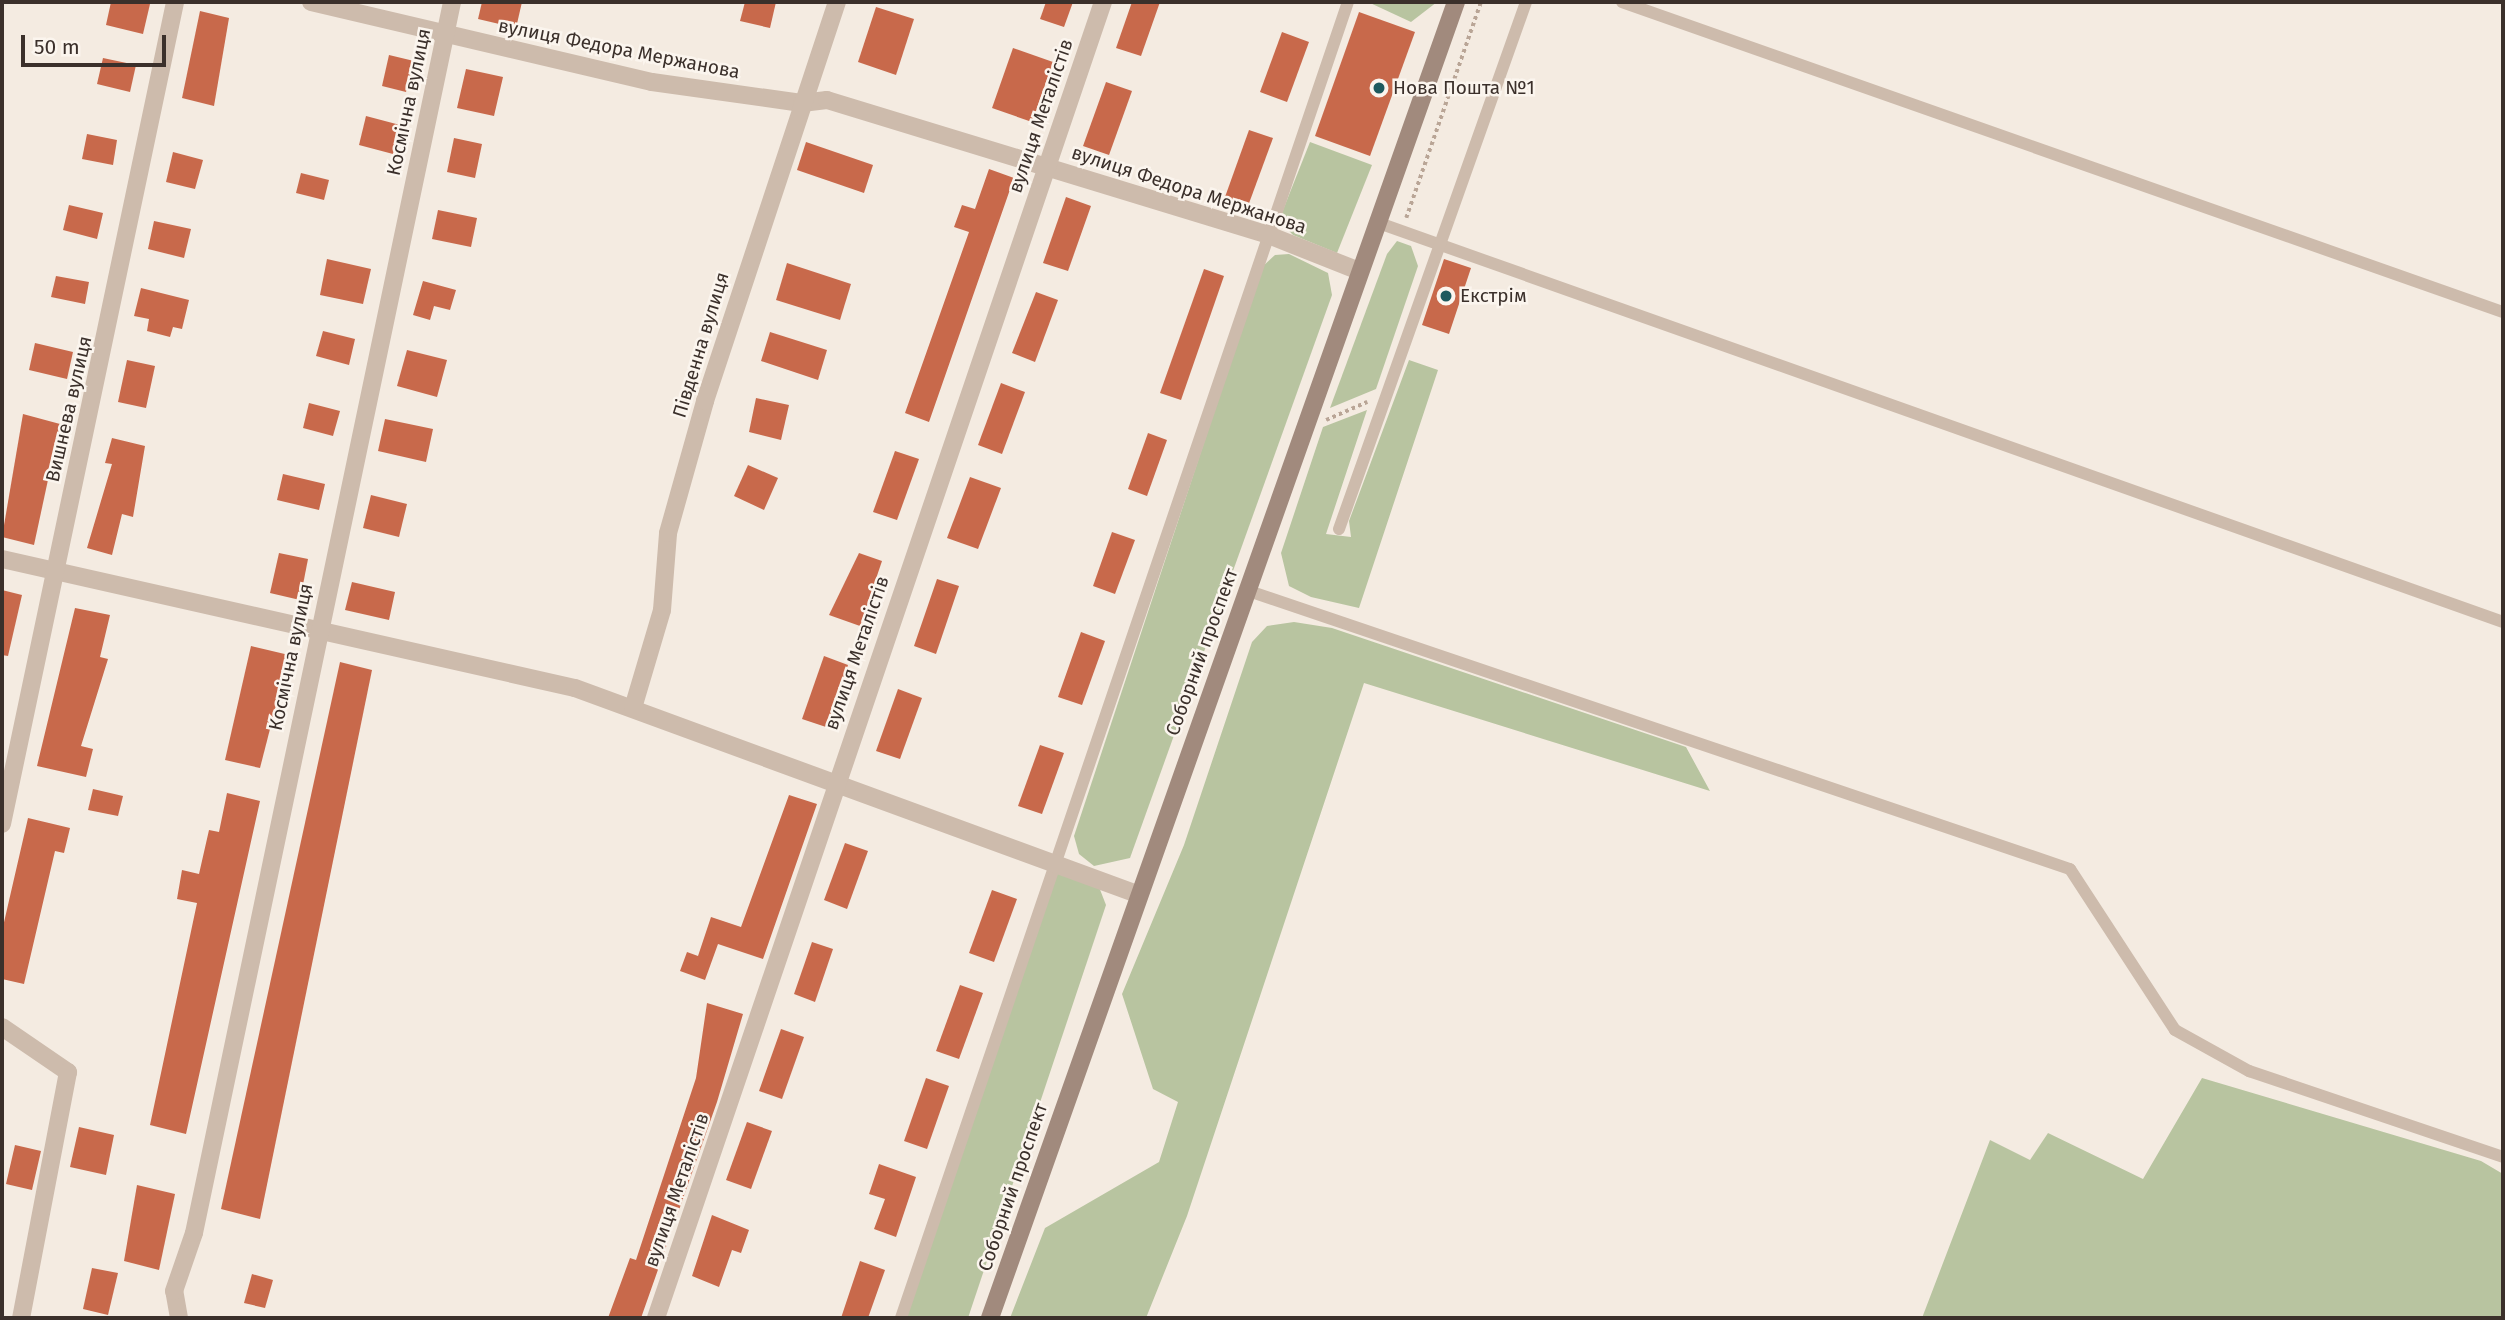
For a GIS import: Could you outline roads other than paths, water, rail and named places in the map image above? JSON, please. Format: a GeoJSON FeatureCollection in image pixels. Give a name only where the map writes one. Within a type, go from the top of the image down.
{"type":"FeatureCollection","features":[{"type":"Feature","properties":{"kind":"main road","name":"Соборний проспект"},"geometry":{"type":"LineString","coordinates":[[990,1318],[1137,894],[1456,2]]}},
{"type":"Feature","properties":{"kind":"street","name":"Вишнева вулиця"},"geometry":{"type":"LineString","coordinates":[[2,824],[53,570],[175,2]]}},
{"type":"Feature","properties":{"kind":"street","name":"вулиця Федора Мержанова"},"geometry":{"type":"LineString","coordinates":[[311,2],[446,30],[468,42],[652,82],[802,103],[827,100],[1266,234],[1359,271]]}},
{"type":"Feature","properties":{"kind":"street","name":"Космічна вулиця"},"geometry":{"type":"LineString","coordinates":[[180,1318],[174,1291],[194,1233],[319,626],[453,2]]}},
{"type":"Feature","properties":{"kind":"street","name":"Південна вулиця"},"geometry":{"type":"LineString","coordinates":[[632,708],[662,610],[668,533],[705,401],[836,2]]}},
{"type":"Feature","properties":{"kind":"street","name":"вулиця Металістів"},"geometry":{"type":"LineString","coordinates":[[656,1318],[835,784],[1103,2]]}},
{"type":"Feature","properties":{"kind":"street"},"geometry":{"type":"LineString","coordinates":[[2,559],[319,626],[632,708],[835,784],[1055,859],[1137,894]]}},
{"type":"Feature","properties":{"kind":"street"},"geometry":{"type":"LineString","coordinates":[[2,1027],[68,1072],[57,1150],[21,1318]]}},
{"type":"Feature","properties":{"kind":"lane"},"geometry":{"type":"LineString","coordinates":[[901,1318],[1266,234],[1348,2]]}},
{"type":"Feature","properties":{"kind":"lane"},"geometry":{"type":"LineString","coordinates":[[1339,529],[1526,2]]}},
{"type":"Feature","properties":{"kind":"lane"},"geometry":{"type":"LineString","coordinates":[[1622,2],[2503,312]]}},
{"type":"Feature","properties":{"kind":"lane"},"geometry":{"type":"LineString","coordinates":[[1376,222],[2503,622]]}},
{"type":"Feature","properties":{"kind":"lane"},"geometry":{"type":"LineString","coordinates":[[1246,590],[2070,869],[2175,1030],[2249,1072],[2503,1157]]}},
{"type":"Feature","properties":{"kind":"place","name":"Нова Пошта №1"},"geometry":{"type":"Point","coordinates":[1379,88]}},
{"type":"Feature","properties":{"kind":"place","name":"Екстрім"},"geometry":{"type":"Point","coordinates":[1446,296]}}]}
